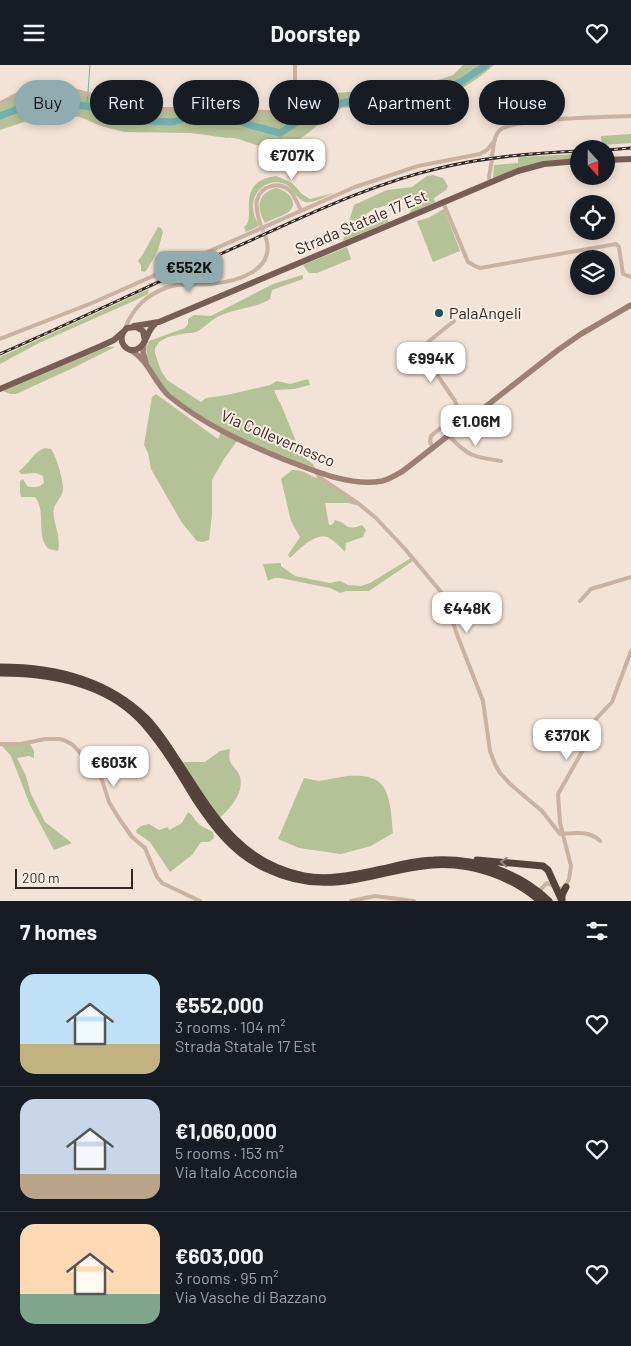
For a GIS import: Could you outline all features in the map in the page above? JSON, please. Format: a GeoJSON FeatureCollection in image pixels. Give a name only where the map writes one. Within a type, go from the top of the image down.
{"type":"FeatureCollection","features":[{"type":"Feature","properties":{"kind":"highway"},"geometry":{"type":"LineString","coordinates":[[0,667],[48,669],[75,675],[101,686],[134,707],[147,719],[167,744],[215,818],[246,851],[266,863],[305,876],[329,877],[356,875],[417,861],[495,861],[541,865],[549,873],[562,901]]}},
{"type":"Feature","properties":{"kind":"highway"},"geometry":{"type":"LineString","coordinates":[[0,673],[48,675],[76,682],[99,691],[120,703],[144,724],[162,746],[210,821],[224,838],[241,854],[278,875],[302,881],[330,883],[357,880],[434,865],[465,867],[505,878],[540,901]]}},
{"type":"Feature","properties":{"kind":"highway"},"geometry":{"type":"LineString","coordinates":[[454,860],[477,863],[505,872],[528,884],[549,901]]}},
{"type":"Feature","properties":{"kind":"highway"},"geometry":{"type":"LineString","coordinates":[[543,886],[549,878],[549,873]]}},
{"type":"Feature","properties":{"kind":"highway"},"geometry":{"type":"LineString","coordinates":[[562,901],[566,887]]}},
{"type":"Feature","properties":{"kind":"main road"},"geometry":{"type":"LineString","coordinates":[[615,160],[631,159]]}},
{"type":"Feature","properties":{"kind":"main road","name":"Strada Statale 17 Est"},"geometry":{"type":"LineString","coordinates":[[133,326],[158,322],[537,165],[570,162]]}},
{"type":"Feature","properties":{"kind":"main road"},"geometry":{"type":"LineString","coordinates":[[102,346],[114,345],[128,349],[138,349],[144,342],[150,328],[158,322]]}},
{"type":"Feature","properties":{"kind":"main road"},"geometry":{"type":"LineString","coordinates":[[0,389],[102,346],[133,326],[143,331],[144,342]]}},
{"type":"Feature","properties":{"kind":"main road"},"geometry":{"type":"LineString","coordinates":[[124,331],[122,342],[128,349]]}},
{"type":"Feature","properties":{"kind":"street"},"geometry":{"type":"LineString","coordinates":[[0,104],[26,90],[44,87],[66,88],[115,102],[150,108],[181,109],[212,104],[249,111],[277,113],[290,110],[294,106],[295,65]]}},
{"type":"Feature","properties":{"kind":"street"},"geometry":{"type":"LineString","coordinates":[[0,339],[85,307],[350,189],[418,166],[480,154],[487,150],[492,138],[495,138],[504,127],[521,123],[631,116]]}},
{"type":"Feature","properties":{"kind":"street"},"geometry":{"type":"LineString","coordinates":[[492,155],[495,138]]}},
{"type":"Feature","properties":{"kind":"street"},"geometry":{"type":"LineString","coordinates":[[490,183],[489,176],[492,160]]}},
{"type":"Feature","properties":{"kind":"street"},"geometry":{"type":"LineString","coordinates":[[260,223],[257,199],[263,190],[271,186],[280,185],[289,190],[301,210]]}},
{"type":"Feature","properties":{"kind":"street"},"geometry":{"type":"LineString","coordinates":[[444,202],[468,261],[474,266],[480,268],[503,265],[616,244],[623,274],[631,277]]}},
{"type":"Feature","properties":{"kind":"street"},"geometry":{"type":"LineString","coordinates":[[124,331],[130,316],[142,303],[165,288],[185,284],[218,283],[256,271],[262,265],[266,256],[268,247],[266,238]]}},
{"type":"Feature","properties":{"kind":"street","name":"Via Collevernesco"},"geometry":{"type":"LineString","coordinates":[[128,349],[138,355],[159,385],[171,397],[217,429],[317,473],[345,479],[382,481],[397,474],[433,448],[558,350],[581,334],[631,305]]}},
{"type":"Feature","properties":{"kind":"street"},"geometry":{"type":"LineString","coordinates":[[130,316],[130,323],[133,326]]}},
{"type":"Feature","properties":{"kind":"street"},"geometry":{"type":"LineString","coordinates":[[433,448],[430,442],[431,436],[454,417],[458,409],[456,401],[429,363],[425,347],[427,343],[454,321]]}},
{"type":"Feature","properties":{"kind":"street","name":"Via Collevernesco"},"geometry":{"type":"LineString","coordinates":[[144,342],[144,354],[149,370]]}},
{"type":"Feature","properties":{"kind":"street"},"geometry":{"type":"LineString","coordinates":[[449,436],[472,456],[501,461]]}},
{"type":"Feature","properties":{"kind":"street"},"geometry":{"type":"LineString","coordinates":[[317,473],[362,506],[376,519],[400,543],[446,598],[456,632],[483,701],[490,751],[500,773],[542,811],[558,832],[562,834],[592,835],[600,841]]}},
{"type":"Feature","properties":{"kind":"street"},"geometry":{"type":"LineString","coordinates":[[580,601],[591,589],[631,577]]}},
{"type":"Feature","properties":{"kind":"street"},"geometry":{"type":"LineString","coordinates":[[531,901],[543,886],[550,883],[556,888],[561,889],[566,887],[570,877],[571,865],[562,834],[557,801],[560,789],[583,750],[595,719],[611,703],[631,651]]}},
{"type":"Feature","properties":{"kind":"street"},"geometry":{"type":"LineString","coordinates":[[0,744],[21,744],[45,739],[59,739],[72,745],[96,770],[118,817],[132,837],[145,848],[157,877],[162,883],[200,901]]}},
{"type":"Feature","properties":{"kind":"street"},"geometry":{"type":"LineString","coordinates":[[351,901],[378,896],[414,901]]}},
{"type":"Feature","properties":{"kind":"green space"},"geometry":{"type":"Polygon","coordinates":[[[463,65],[494,65],[469,84],[469,80],[438,80],[453,75],[463,65]]]}},
{"type":"Feature","properties":{"kind":"green space"},"geometry":{"type":"Polygon","coordinates":[[[80,90],[90,93],[90,121],[80,117],[80,90]]]}},
{"type":"Feature","properties":{"kind":"green space"},"geometry":{"type":"Polygon","coordinates":[[[349,92],[349,108],[339,110],[339,93],[349,92]]]}},
{"type":"Feature","properties":{"kind":"green space"},"geometry":{"type":"Polygon","coordinates":[[[15,93],[15,125],[0,130],[0,101],[15,93]]]}},
{"type":"Feature","properties":{"kind":"green space"},"geometry":{"type":"Polygon","coordinates":[[[163,107],[173,107],[173,125],[259,125],[259,110],[269,111],[269,125],[318,125],[300,139],[291,143],[281,146],[263,147],[231,138],[191,133],[124,132],[99,125],[163,125],[163,107]]]}},
{"type":"Feature","properties":{"kind":"green space"},"geometry":{"type":"Polygon","coordinates":[[[631,134],[631,143],[615,144],[615,140],[601,140],[601,136],[631,134]]]}},
{"type":"Feature","properties":{"kind":"green space"},"geometry":{"type":"Polygon","coordinates":[[[570,154],[570,160],[557,161],[493,178],[494,165],[518,163],[518,157],[570,154]]]}},
{"type":"Feature","properties":{"kind":"green space"},"geometry":{"type":"Polygon","coordinates":[[[433,175],[443,178],[448,186],[446,190],[434,198],[435,202],[409,214],[411,209],[421,200],[422,197],[419,194],[372,210],[366,214],[368,217],[376,219],[388,218],[388,222],[343,241],[354,205],[387,190],[412,187],[427,176],[433,175]]]}},
{"type":"Feature","properties":{"kind":"green space"},"geometry":{"type":"Polygon","coordinates":[[[276,176],[292,183],[302,194],[310,199],[334,193],[316,201],[305,202],[285,184],[273,182],[268,184],[258,191],[253,201],[254,212],[259,226],[246,232],[244,227],[248,222],[251,192],[255,185],[276,176]]]}},
{"type":"Feature","properties":{"kind":"green space"},"geometry":{"type":"Polygon","coordinates":[[[276,188],[288,194],[293,202],[293,206],[287,213],[265,223],[260,212],[260,202],[265,193],[276,188]]]}},
{"type":"Feature","properties":{"kind":"green space"},"geometry":{"type":"Polygon","coordinates":[[[444,209],[460,251],[433,262],[417,221],[428,218],[444,209]]]}},
{"type":"Feature","properties":{"kind":"green space"},"geometry":{"type":"Polygon","coordinates":[[[158,227],[163,232],[158,250],[145,272],[141,271],[141,265],[138,261],[158,227]]]}},
{"type":"Feature","properties":{"kind":"green space"},"geometry":{"type":"Polygon","coordinates":[[[347,247],[351,259],[317,273],[309,273],[303,265],[347,247]]]}},
{"type":"Feature","properties":{"kind":"green space"},"geometry":{"type":"Polygon","coordinates":[[[302,275],[303,279],[272,290],[270,299],[263,303],[221,315],[195,332],[168,337],[159,342],[155,348],[155,353],[161,371],[167,380],[201,402],[206,398],[270,385],[277,381],[290,384],[308,379],[310,385],[294,389],[274,390],[302,456],[313,464],[316,470],[248,442],[201,417],[180,402],[163,386],[150,367],[146,354],[149,341],[185,328],[188,324],[188,319],[194,315],[211,316],[273,284],[302,275]]]}},
{"type":"Feature","properties":{"kind":"green space"},"geometry":{"type":"Polygon","coordinates":[[[149,289],[148,294],[39,343],[0,364],[0,357],[149,289]]]}},
{"type":"Feature","properties":{"kind":"green space"},"geometry":{"type":"Polygon","coordinates":[[[107,347],[115,347],[16,394],[3,391],[107,347]]]}},
{"type":"Feature","properties":{"kind":"green space"},"geometry":{"type":"Polygon","coordinates":[[[156,394],[218,439],[221,432],[237,441],[212,480],[212,515],[209,540],[197,541],[182,523],[151,469],[148,453],[144,445],[152,397],[156,394]]]}},
{"type":"Feature","properties":{"kind":"green space"},"geometry":{"type":"Polygon","coordinates":[[[45,448],[51,449],[53,452],[63,486],[62,493],[53,512],[59,539],[58,551],[49,549],[45,544],[40,510],[35,497],[21,497],[20,492],[20,481],[23,479],[27,486],[31,487],[38,487],[44,483],[43,476],[36,473],[21,474],[19,471],[37,452],[45,448]]]}},
{"type":"Feature","properties":{"kind":"green space"},"geometry":{"type":"Polygon","coordinates":[[[292,470],[302,471],[317,478],[360,506],[348,503],[325,503],[329,525],[332,525],[335,520],[352,528],[362,525],[366,530],[363,537],[346,543],[345,552],[332,540],[323,536],[307,543],[290,558],[288,555],[300,537],[291,521],[281,479],[292,470]]]}},
{"type":"Feature","properties":{"kind":"green space"},"geometry":{"type":"Polygon","coordinates":[[[411,558],[413,561],[369,591],[346,591],[340,593],[330,588],[280,578],[268,581],[263,564],[281,563],[281,566],[295,576],[330,583],[340,581],[348,585],[361,586],[370,583],[411,558]]]}},
{"type":"Feature","properties":{"kind":"green space"},"geometry":{"type":"Polygon","coordinates":[[[30,744],[34,751],[34,758],[29,756],[17,758],[26,776],[31,794],[45,822],[72,843],[54,850],[30,805],[11,756],[2,746],[30,744]]]}},
{"type":"Feature","properties":{"kind":"green space"},"geometry":{"type":"Polygon","coordinates":[[[230,749],[230,761],[237,771],[241,784],[236,798],[228,810],[218,819],[181,762],[205,762],[220,751],[230,749]]]}},
{"type":"Feature","properties":{"kind":"green space"},"geometry":{"type":"Polygon","coordinates":[[[347,776],[368,777],[378,781],[383,786],[391,809],[393,833],[371,846],[341,854],[299,848],[278,839],[304,778],[319,781],[347,776]]]}},
{"type":"Feature","properties":{"kind":"green space"},"geometry":{"type":"Polygon","coordinates":[[[188,812],[200,825],[213,832],[214,838],[209,842],[201,842],[192,855],[170,872],[150,842],[137,833],[136,830],[141,826],[149,824],[159,830],[168,827],[169,830],[182,823],[188,812]]]}},
{"type":"Feature","properties":{"kind":"waterway"},"geometry":{"type":"LineString","coordinates":[[88,92],[90,65]]}},
{"type":"Feature","properties":{"kind":"waterway"},"geometry":{"type":"LineString","coordinates":[[0,116],[34,103],[56,101],[102,109],[143,121],[173,122],[200,114],[221,115],[280,133],[303,118],[328,106],[379,95],[428,94],[461,82],[486,65]]}},
{"type":"Feature","properties":{"kind":"waterway"},"geometry":{"type":"LineString","coordinates":[[86,106],[88,95]]}},
{"type":"Feature","properties":{"kind":"tunnel"},"geometry":{"type":"LineString","coordinates":[[260,223],[266,238]]}},
{"type":"Feature","properties":{"kind":"railway"},"geometry":{"type":"LineString","coordinates":[[615,149],[631,148]]}},
{"type":"Feature","properties":{"kind":"railway"},"geometry":{"type":"LineString","coordinates":[[0,354],[301,218],[392,181],[440,168],[491,158],[570,152]]}},
{"type":"Feature","properties":{"kind":"place","name":"PalaAngeli"},"geometry":{"type":"Point","coordinates":[439,313]}}]}
